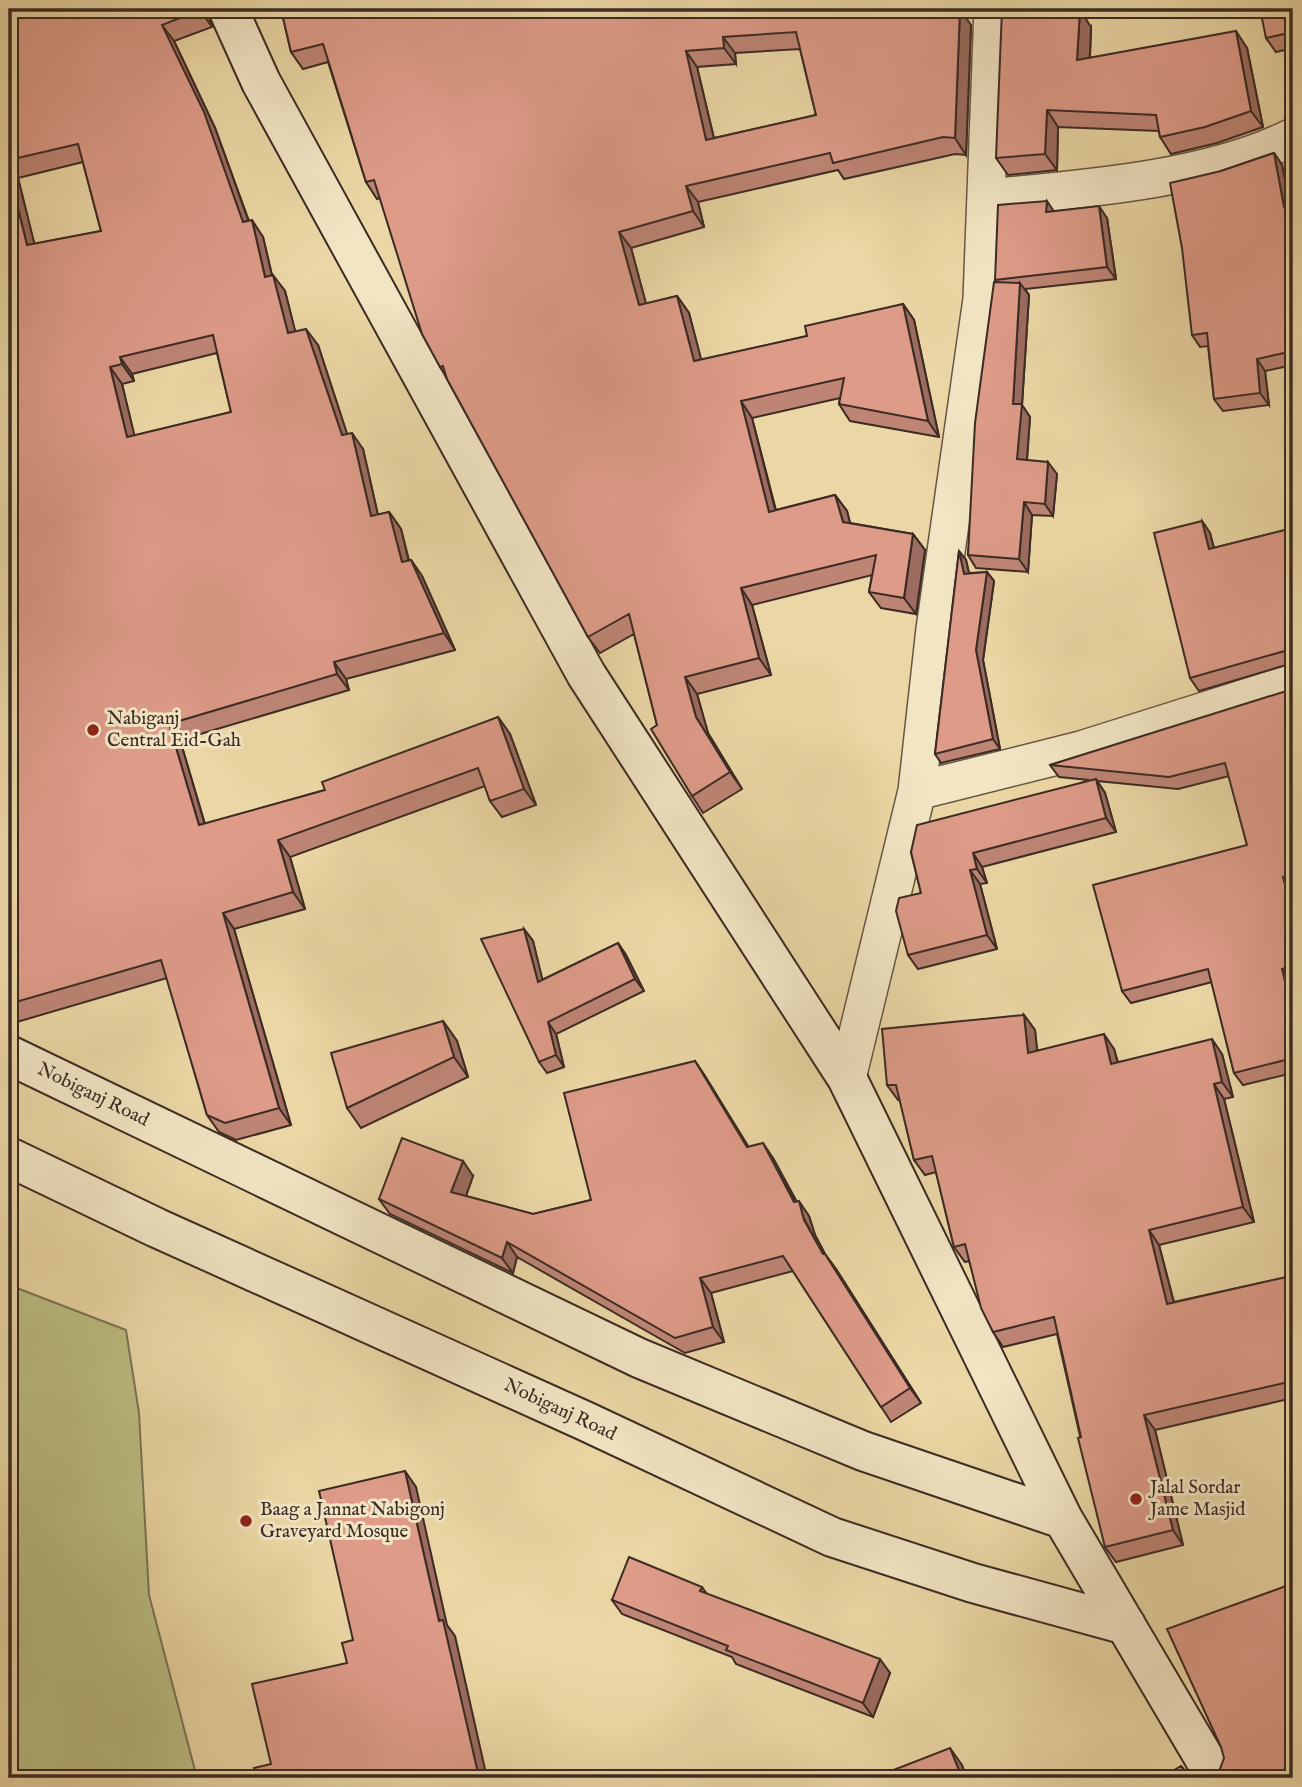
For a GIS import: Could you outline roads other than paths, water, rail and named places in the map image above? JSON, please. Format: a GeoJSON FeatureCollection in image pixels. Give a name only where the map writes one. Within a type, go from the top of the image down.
{"type":"FeatureCollection","features":[{"type":"Feature","properties":{"kind":"main road"},"geometry":{"type":"LineString","coordinates":[[228,9],[261,82],[586,674],[847,1078],[1063,1518],[1216,1778]]}},
{"type":"Feature","properties":{"kind":"main road","name":"Nobiganj Road"},"geometry":{"type":"LineString","coordinates":[[9,1055],[639,1359],[863,1451],[1063,1518]]}},
{"type":"Feature","properties":{"kind":"main road","name":"Nobiganj Road"},"geometry":{"type":"LineString","coordinates":[[9,1157],[157,1228],[585,1421],[832,1537],[973,1583],[1126,1625]]}},
{"type":"Feature","properties":{"kind":"street"},"geometry":{"type":"LineString","coordinates":[[847,1078],[917,791],[935,629],[982,299],[988,198],[986,166],[993,9]]}},
{"type":"Feature","properties":{"kind":"street"},"geometry":{"type":"LineString","coordinates":[[988,198],[1068,191],[1168,174],[1264,152],[1293,137]]}},
{"type":"Feature","properties":{"kind":"street"},"geometry":{"type":"LineString","coordinates":[[917,791],[977,779],[1081,750],[1293,683]]}},
{"type":"Feature","properties":{"kind":"place","name":"Nabiganj Central Eid-Gah"},"geometry":{"type":"Point","coordinates":[93,730]}},
{"type":"Feature","properties":{"kind":"place","name":"Jalal Sordar Jame Masjid"},"geometry":{"type":"Point","coordinates":[1136,1499]}},
{"type":"Feature","properties":{"kind":"place","name":"Baag a Jannat Nabigonj Graveyard Mosque"},"geometry":{"type":"Point","coordinates":[246,1521]}}]}
